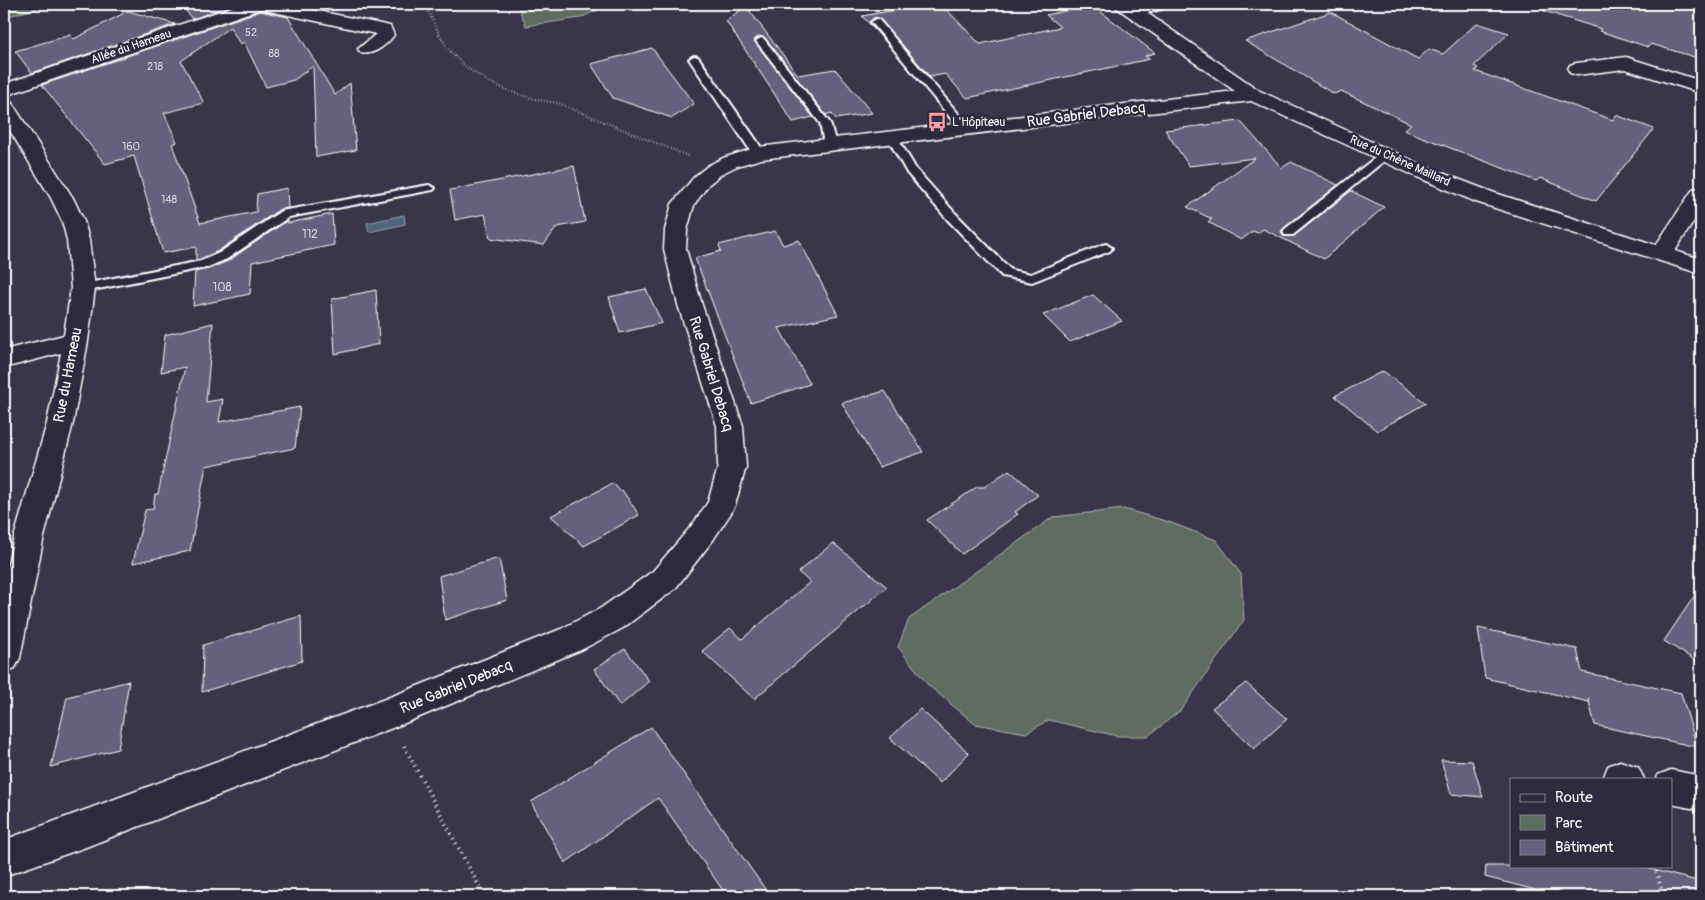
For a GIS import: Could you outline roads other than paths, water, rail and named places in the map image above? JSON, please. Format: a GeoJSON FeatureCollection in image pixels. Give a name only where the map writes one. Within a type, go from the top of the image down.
{"type":"FeatureCollection","features":[{"type":"Feature","properties":{"kind":"street","name":"Allée du Hameau"},"geometry":{"type":"LineString","coordinates":[[4,90],[257,4]]}},
{"type":"Feature","properties":{"kind":"street"},"geometry":{"type":"LineString","coordinates":[[262,4],[384,30],[385,35],[367,48]]}},
{"type":"Feature","properties":{"kind":"street","name":"Rue du Chêne Maillard"},"geometry":{"type":"LineString","coordinates":[[1130,9],[1253,95],[1385,155],[1484,197],[1701,267]]}},
{"type":"Feature","properties":{"kind":"street"},"geometry":{"type":"LineString","coordinates":[[1577,69],[1626,63],[1701,87]]}},
{"type":"Feature","properties":{"kind":"street","name":"Rue Gabriel Debacq"},"geometry":{"type":"LineString","coordinates":[[4,858],[86,829],[393,712],[572,639],[612,618],[664,580],[703,532],[721,505],[732,467],[730,426],[690,305],[675,249],[676,230],[683,204],[702,180],[716,169],[730,162],[758,153],[1253,95]]}},
{"type":"Feature","properties":{"kind":"street","name":"Rue du Hameau"},"geometry":{"type":"LineString","coordinates":[[4,106],[62,198],[74,221],[78,240],[82,288],[76,341],[60,423],[28,541],[4,658]]}},
{"type":"Feature","properties":{"kind":"street"},"geometry":{"type":"LineString","coordinates":[[1661,254],[1701,194]]}},
{"type":"Feature","properties":{"kind":"street"},"geometry":{"type":"LineString","coordinates":[[4,359],[76,341]]}},
{"type":"Feature","properties":{"kind":"street"},"geometry":{"type":"LineString","coordinates":[[1672,787],[1701,793]]}},
{"type":"Feature","properties":{"kind":"lane"},"geometry":{"type":"LineString","coordinates":[[1130,9],[1172,4]]}},
{"type":"Feature","properties":{"kind":"lane"},"geometry":{"type":"LineString","coordinates":[[876,22],[958,120],[962,129]]}},
{"type":"Feature","properties":{"kind":"lane"},"geometry":{"type":"LineString","coordinates":[[762,42],[825,123],[830,144]]}},
{"type":"Feature","properties":{"kind":"lane"},"geometry":{"type":"LineString","coordinates":[[694,59],[758,153]]}},
{"type":"Feature","properties":{"kind":"lane"},"geometry":{"type":"LineString","coordinates":[[892,137],[911,171],[957,223],[1008,273],[1032,278],[1106,248]]}},
{"type":"Feature","properties":{"kind":"lane"},"geometry":{"type":"LineString","coordinates":[[1289,232],[1385,155]]}},
{"type":"Feature","properties":{"kind":"lane"},"geometry":{"type":"LineString","coordinates":[[82,288],[204,264],[223,256],[285,214],[429,188]]}},
{"type":"Feature","properties":{"kind":"water"},"geometry":{"type":"Polygon","coordinates":[[[404,215],[405,224],[369,232],[367,223],[404,215]]]}},
{"type":"Feature","properties":{"kind":"place","name":"L'Hôpiteau"},"geometry":{"type":"Point","coordinates":[937,122]}}]}
